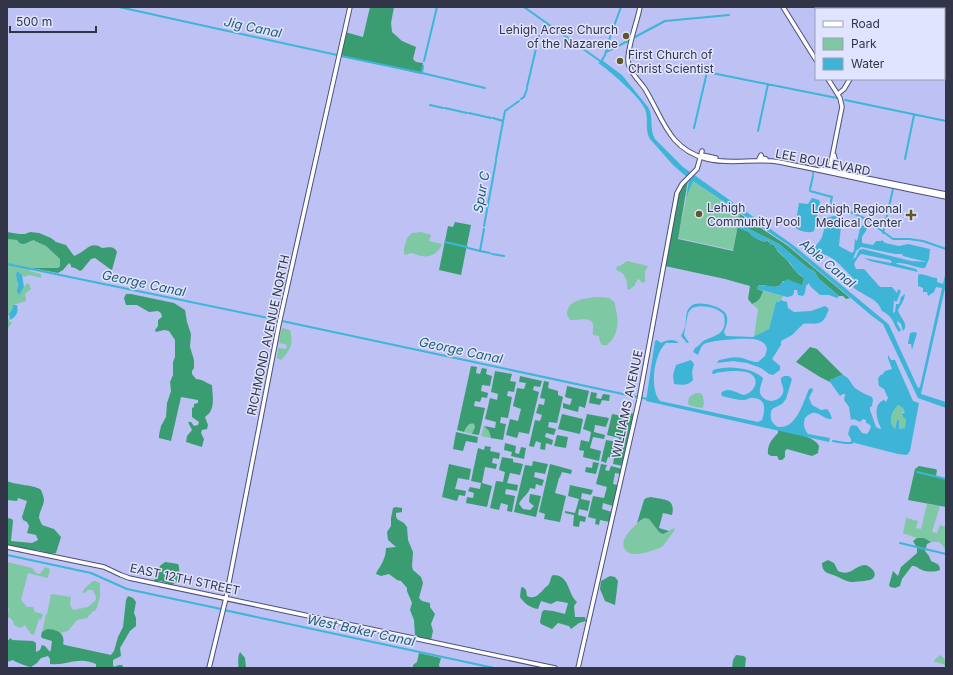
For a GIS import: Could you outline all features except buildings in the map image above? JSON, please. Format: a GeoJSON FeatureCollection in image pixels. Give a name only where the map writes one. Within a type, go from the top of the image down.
{"type":"FeatureCollection","features":[{"type":"Feature","properties":{"kind":"street","name":"RICHMOND AVENUE NORTH"},"geometry":{"type":"LineString","coordinates":[[209,668],[226,598],[279,324],[350,7]]}},
{"type":"Feature","properties":{"kind":"street","name":"LEE BOULEVARD"},"geometry":{"type":"LineString","coordinates":[[640,7],[628,57],[628,64],[647,91],[665,128],[676,142],[714,160],[769,160],[853,175],[946,196]]}},
{"type":"Feature","properties":{"kind":"street"},"geometry":{"type":"LineString","coordinates":[[783,7],[815,58]]}},
{"type":"Feature","properties":{"kind":"street"},"geometry":{"type":"LineString","coordinates":[[828,171],[842,109],[838,94],[829,80]]}},
{"type":"Feature","properties":{"kind":"street"},"geometry":{"type":"LineString","coordinates":[[838,94],[844,89],[849,80]]}},
{"type":"Feature","properties":{"kind":"street"},"geometry":{"type":"LineString","coordinates":[[834,145],[834,159],[837,166],[843,171],[853,175]]}},
{"type":"Feature","properties":{"kind":"street"},"geometry":{"type":"LineString","coordinates":[[828,171],[834,150]]}},
{"type":"Feature","properties":{"kind":"street","name":"LEE BOULEVARD"},"geometry":{"type":"LineString","coordinates":[[701,154],[714,158],[759,159],[801,165],[858,179],[938,196],[946,196]]}},
{"type":"Feature","properties":{"kind":"street","name":"WILLIAMS AVENUE"},"geometry":{"type":"LineString","coordinates":[[578,668],[639,400],[677,193],[680,186],[698,168],[701,154]]}},
{"type":"Feature","properties":{"kind":"street"},"geometry":{"type":"LineString","coordinates":[[742,161],[753,159]]}},
{"type":"Feature","properties":{"kind":"street"},"geometry":{"type":"LineString","coordinates":[[824,163],[828,171]]}},
{"type":"Feature","properties":{"kind":"street"},"geometry":{"type":"LineString","coordinates":[[792,165],[801,165]]}},
{"type":"Feature","properties":{"kind":"street"},"geometry":{"type":"LineString","coordinates":[[858,179],[877,180]]}},
{"type":"Feature","properties":{"kind":"street","name":"EAST 12TH STREET"},"geometry":{"type":"LineString","coordinates":[[7,547],[104,567],[129,578],[555,668]]}},
{"type":"Feature","properties":{"kind":"green space"},"geometry":{"type":"Polygon","coordinates":[[[370,7],[394,7],[391,23],[392,32],[402,41],[416,47],[413,59],[416,62],[423,63],[421,74],[340,55],[345,32],[363,37],[370,7]]]}},
{"type":"Feature","properties":{"kind":"green space"},"geometry":{"type":"Polygon","coordinates":[[[690,179],[740,213],[733,250],[678,238],[690,179]]]}},
{"type":"Feature","properties":{"kind":"green space"},"geometry":{"type":"Polygon","coordinates":[[[688,180],[678,239],[733,251],[740,214],[788,246],[850,298],[846,299],[843,296],[839,296],[819,279],[814,271],[808,268],[779,244],[741,225],[739,228],[749,232],[758,239],[765,242],[766,240],[775,246],[799,275],[804,278],[803,285],[783,281],[775,287],[759,285],[757,289],[763,291],[758,300],[752,304],[748,299],[750,286],[665,266],[678,193],[680,187],[688,180]]]}},
{"type":"Feature","properties":{"kind":"green space"},"geometry":{"type":"Polygon","coordinates":[[[455,222],[471,225],[461,275],[439,270],[448,226],[453,227],[455,222]]]}},
{"type":"Feature","properties":{"kind":"green space"},"geometry":{"type":"Polygon","coordinates":[[[7,232],[19,234],[30,232],[39,233],[56,242],[66,245],[74,256],[94,245],[102,248],[109,247],[117,252],[112,270],[95,258],[91,259],[80,271],[71,267],[69,263],[58,273],[31,268],[58,268],[60,266],[60,259],[46,246],[34,240],[23,244],[19,243],[17,240],[7,239],[7,232]]]}},
{"type":"Feature","properties":{"kind":"green space"},"geometry":{"type":"Polygon","coordinates":[[[421,232],[431,235],[429,241],[442,244],[439,250],[428,256],[421,256],[413,253],[405,255],[404,249],[407,238],[412,233],[421,232]]]}},
{"type":"Feature","properties":{"kind":"green space"},"geometry":{"type":"Polygon","coordinates":[[[7,239],[17,240],[18,243],[23,244],[34,240],[46,246],[60,259],[60,266],[58,268],[31,268],[30,271],[41,274],[41,278],[30,275],[24,277],[17,271],[16,275],[19,294],[27,283],[31,289],[25,294],[26,301],[13,305],[8,317],[9,321],[12,323],[8,328],[7,328],[7,239]]]}},
{"type":"Feature","properties":{"kind":"green space"},"geometry":{"type":"Polygon","coordinates":[[[627,261],[648,266],[645,272],[645,282],[642,283],[638,279],[634,286],[629,290],[627,289],[627,283],[624,275],[616,270],[617,266],[620,266],[627,261]]]}},
{"type":"Feature","properties":{"kind":"green space"},"geometry":{"type":"Polygon","coordinates":[[[763,291],[783,296],[780,303],[776,302],[769,329],[754,337],[758,309],[752,304],[760,299],[763,291]]]}},
{"type":"Feature","properties":{"kind":"green space"},"geometry":{"type":"Polygon","coordinates":[[[126,294],[174,303],[185,310],[191,334],[190,347],[194,360],[192,374],[196,379],[212,385],[212,409],[205,417],[208,425],[207,429],[202,430],[201,433],[204,439],[202,447],[186,442],[187,436],[192,430],[188,422],[191,422],[194,426],[198,425],[199,422],[192,417],[192,408],[194,407],[194,404],[198,403],[198,400],[181,397],[171,441],[159,438],[161,426],[166,417],[167,403],[171,391],[170,382],[173,375],[175,340],[169,331],[164,330],[156,332],[155,330],[158,326],[158,320],[162,317],[161,313],[158,311],[149,312],[137,305],[126,305],[124,298],[126,294]]]}},
{"type":"Feature","properties":{"kind":"green space"},"geometry":{"type":"Polygon","coordinates":[[[601,297],[609,298],[613,301],[617,315],[617,329],[613,338],[607,345],[602,345],[599,336],[593,335],[593,324],[589,320],[570,320],[567,315],[570,305],[574,302],[601,297]]]}},
{"type":"Feature","properties":{"kind":"green space"},"geometry":{"type":"Polygon","coordinates":[[[283,328],[290,330],[292,339],[289,350],[281,360],[277,358],[278,348],[286,349],[287,345],[279,343],[281,330],[283,328]]]}},
{"type":"Feature","properties":{"kind":"green space"},"geometry":{"type":"Polygon","coordinates":[[[810,347],[817,349],[844,376],[830,380],[830,382],[796,362],[810,347]]]}},
{"type":"Feature","properties":{"kind":"green space"},"geometry":{"type":"Polygon","coordinates":[[[471,366],[477,367],[476,373],[480,374],[482,368],[487,369],[486,374],[492,376],[490,386],[482,385],[481,391],[488,393],[487,398],[482,397],[480,402],[475,401],[474,406],[485,408],[479,435],[472,434],[475,427],[474,424],[469,425],[464,432],[457,430],[471,366]]]}},
{"type":"Feature","properties":{"kind":"green space"},"geometry":{"type":"Polygon","coordinates":[[[495,371],[512,374],[510,381],[516,382],[514,392],[508,391],[507,396],[512,397],[508,418],[501,417],[500,423],[506,424],[503,440],[491,438],[489,431],[484,426],[495,428],[496,422],[485,419],[490,398],[497,400],[498,394],[491,392],[495,371]]]}},
{"type":"Feature","properties":{"kind":"green space"},"geometry":{"type":"Polygon","coordinates":[[[520,376],[542,381],[540,387],[534,386],[533,390],[539,392],[529,434],[519,432],[517,438],[506,435],[510,419],[518,421],[521,409],[513,406],[517,388],[524,389],[526,383],[519,382],[520,376]]]}},
{"type":"Feature","properties":{"kind":"green space"},"geometry":{"type":"Polygon","coordinates":[[[544,381],[549,382],[548,388],[558,391],[558,395],[563,397],[557,423],[549,422],[548,427],[556,429],[554,435],[546,433],[545,437],[553,440],[552,445],[546,443],[545,450],[540,449],[541,443],[536,441],[534,447],[529,446],[535,420],[540,421],[542,415],[536,413],[539,404],[544,405],[545,399],[540,398],[544,381]]]}},
{"type":"Feature","properties":{"kind":"green space"},"geometry":{"type":"Polygon","coordinates":[[[567,386],[589,391],[585,408],[579,406],[578,412],[563,408],[563,403],[570,405],[572,399],[565,397],[567,386]]]}},
{"type":"Feature","properties":{"kind":"green space"},"geometry":{"type":"Polygon","coordinates":[[[591,392],[597,393],[596,398],[601,399],[603,394],[610,395],[609,401],[602,400],[600,405],[589,403],[591,392]]]}},
{"type":"Feature","properties":{"kind":"green space"},"geometry":{"type":"Polygon","coordinates":[[[696,393],[701,393],[703,397],[704,403],[702,408],[688,404],[689,397],[696,393]]]}},
{"type":"Feature","properties":{"kind":"green space"},"geometry":{"type":"Polygon","coordinates":[[[897,405],[903,408],[905,412],[902,412],[903,417],[906,419],[905,428],[899,429],[899,421],[897,420],[895,429],[891,423],[893,411],[897,405]]]}},
{"type":"Feature","properties":{"kind":"green space"},"geometry":{"type":"Polygon","coordinates":[[[624,412],[635,414],[623,466],[613,464],[614,458],[608,457],[606,463],[601,461],[606,440],[618,442],[619,438],[607,435],[612,414],[622,416],[624,412]]]}},
{"type":"Feature","properties":{"kind":"green space"},"geometry":{"type":"Polygon","coordinates":[[[562,414],[583,419],[580,434],[558,429],[562,414]]]}},
{"type":"Feature","properties":{"kind":"green space"},"geometry":{"type":"Polygon","coordinates":[[[587,414],[609,418],[606,427],[595,425],[594,432],[605,435],[604,439],[593,437],[590,448],[601,451],[599,461],[583,457],[584,451],[579,450],[581,440],[589,442],[591,432],[583,429],[587,414]]]}},
{"type":"Feature","properties":{"kind":"green space"},"geometry":{"type":"Polygon","coordinates":[[[472,423],[475,427],[472,434],[464,432],[469,425],[472,423]]]}},
{"type":"Feature","properties":{"kind":"green space"},"geometry":{"type":"Polygon","coordinates":[[[484,426],[489,431],[491,438],[481,436],[484,426]]]}},
{"type":"Feature","properties":{"kind":"green space"},"geometry":{"type":"Polygon","coordinates":[[[778,430],[812,439],[819,446],[818,453],[812,456],[787,449],[785,451],[785,457],[782,460],[779,460],[777,456],[771,456],[768,454],[768,448],[778,433],[778,430]]]}},
{"type":"Feature","properties":{"kind":"green space"},"geometry":{"type":"Polygon","coordinates":[[[456,432],[478,437],[477,443],[466,441],[463,451],[453,449],[456,432]]]}},
{"type":"Feature","properties":{"kind":"green space"},"geometry":{"type":"Polygon","coordinates":[[[557,435],[568,437],[566,448],[554,446],[557,435]]]}},
{"type":"Feature","properties":{"kind":"green space"},"geometry":{"type":"Polygon","coordinates":[[[505,443],[516,446],[515,453],[519,454],[521,447],[526,448],[524,459],[511,456],[512,452],[504,450],[505,443]]]}},
{"type":"Feature","properties":{"kind":"green space"},"geometry":{"type":"Polygon","coordinates":[[[485,446],[491,447],[490,451],[500,453],[499,459],[493,458],[492,463],[497,464],[496,469],[485,467],[482,483],[492,486],[487,507],[466,503],[467,497],[473,498],[474,493],[468,491],[470,487],[480,489],[481,483],[471,481],[478,448],[484,450],[485,446]]]}},
{"type":"Feature","properties":{"kind":"green space"},"geometry":{"type":"Polygon","coordinates":[[[502,457],[513,459],[513,462],[523,464],[520,475],[510,473],[507,483],[518,485],[517,491],[506,489],[505,494],[515,496],[512,512],[507,511],[508,505],[501,503],[499,510],[490,508],[496,481],[503,482],[505,472],[499,470],[502,457]]]}},
{"type":"Feature","properties":{"kind":"green space"},"geometry":{"type":"Polygon","coordinates":[[[533,461],[548,464],[545,474],[535,472],[534,477],[544,480],[542,486],[536,484],[535,489],[530,488],[519,504],[523,509],[530,510],[534,506],[529,502],[530,494],[541,496],[536,517],[514,512],[525,465],[532,466],[533,461]]]}},
{"type":"Feature","properties":{"kind":"green space"},"geometry":{"type":"Polygon","coordinates":[[[593,462],[599,463],[596,474],[585,472],[586,467],[592,468],[593,462]]]}},
{"type":"Feature","properties":{"kind":"green space"},"geometry":{"type":"Polygon","coordinates":[[[449,464],[471,469],[469,480],[458,478],[455,489],[466,491],[465,496],[459,495],[457,501],[442,497],[449,464]]]}},
{"type":"Feature","properties":{"kind":"green space"},"geometry":{"type":"Polygon","coordinates":[[[550,464],[572,470],[571,474],[562,472],[555,493],[566,496],[560,522],[544,519],[545,514],[539,512],[550,464]]]}},
{"type":"Feature","properties":{"kind":"green space"},"geometry":{"type":"Polygon","coordinates":[[[601,464],[607,465],[605,470],[609,471],[611,466],[622,469],[621,474],[615,473],[613,484],[618,485],[613,506],[603,503],[602,509],[612,512],[610,522],[600,520],[599,525],[595,524],[596,519],[588,517],[593,496],[604,498],[607,487],[596,484],[601,464]]]}},
{"type":"Feature","properties":{"kind":"green space"},"geometry":{"type":"Polygon","coordinates":[[[919,466],[935,469],[937,470],[936,476],[946,479],[946,507],[908,500],[915,469],[919,466]]]}},
{"type":"Feature","properties":{"kind":"green space"},"geometry":{"type":"Polygon","coordinates":[[[7,481],[35,487],[41,490],[44,500],[39,518],[42,525],[54,529],[61,537],[56,553],[7,545],[7,518],[12,519],[13,521],[11,541],[32,543],[38,540],[36,535],[27,533],[29,526],[22,517],[27,501],[18,498],[17,501],[7,500],[7,481]]]}},
{"type":"Feature","properties":{"kind":"green space"},"geometry":{"type":"Polygon","coordinates":[[[570,485],[593,490],[591,495],[582,493],[581,499],[590,501],[588,511],[579,509],[578,515],[586,517],[585,522],[580,521],[579,527],[573,526],[574,515],[565,513],[565,511],[575,513],[579,499],[568,496],[570,485]]]}},
{"type":"Feature","properties":{"kind":"green space"},"geometry":{"type":"Polygon","coordinates":[[[651,497],[668,501],[672,505],[672,515],[663,513],[659,528],[669,531],[663,534],[659,532],[649,519],[644,518],[637,523],[644,500],[651,497]]]}},
{"type":"Feature","properties":{"kind":"green space"},"geometry":{"type":"Polygon","coordinates":[[[927,504],[940,506],[932,532],[937,533],[940,525],[946,527],[946,551],[939,542],[931,542],[924,538],[917,538],[903,534],[906,518],[918,521],[916,528],[921,529],[927,504]]]}},
{"type":"Feature","properties":{"kind":"green space"},"geometry":{"type":"Polygon","coordinates":[[[393,508],[402,508],[402,512],[396,513],[396,516],[397,519],[404,523],[407,527],[408,540],[413,552],[413,570],[421,577],[423,583],[419,598],[422,601],[430,603],[430,607],[435,614],[431,624],[433,631],[431,640],[418,638],[415,635],[414,620],[410,610],[412,603],[407,588],[401,581],[389,574],[381,576],[376,574],[384,559],[386,548],[396,547],[388,540],[387,532],[391,526],[393,508]]]}},
{"type":"Feature","properties":{"kind":"green space"},"geometry":{"type":"Polygon","coordinates":[[[644,518],[649,519],[659,532],[668,531],[675,528],[674,531],[660,548],[642,553],[633,554],[627,552],[623,544],[625,538],[644,518]]]}},
{"type":"Feature","properties":{"kind":"green space"},"geometry":{"type":"Polygon","coordinates":[[[917,538],[924,538],[931,542],[927,544],[925,551],[931,561],[938,565],[940,570],[926,571],[912,566],[902,579],[900,586],[895,588],[890,587],[889,585],[893,571],[898,576],[901,567],[917,553],[917,548],[913,541],[917,538]]]}},
{"type":"Feature","properties":{"kind":"green space"},"geometry":{"type":"Polygon","coordinates":[[[828,560],[834,563],[838,571],[847,573],[866,565],[872,569],[875,575],[872,579],[868,580],[853,582],[847,581],[824,571],[822,563],[828,560]]]}},
{"type":"Feature","properties":{"kind":"green space"},"geometry":{"type":"Polygon","coordinates":[[[7,562],[32,568],[38,574],[40,574],[45,567],[50,569],[48,578],[28,573],[21,600],[27,607],[33,607],[35,612],[43,614],[41,620],[39,619],[34,635],[31,634],[25,625],[20,628],[14,625],[10,618],[7,618],[9,610],[7,604],[7,562]]]}},
{"type":"Feature","properties":{"kind":"green space"},"geometry":{"type":"Polygon","coordinates":[[[165,562],[178,564],[180,580],[178,584],[176,582],[172,585],[161,581],[154,581],[160,566],[165,562]]]}},
{"type":"Feature","properties":{"kind":"green space"},"geometry":{"type":"Polygon","coordinates":[[[553,575],[563,578],[577,602],[574,606],[575,617],[585,617],[586,621],[579,623],[571,629],[569,626],[558,623],[552,629],[541,624],[540,622],[542,612],[544,610],[565,614],[568,603],[557,601],[551,604],[541,601],[538,609],[532,608],[520,597],[521,588],[523,587],[526,590],[527,596],[537,596],[550,583],[553,575]]]}},
{"type":"Feature","properties":{"kind":"green space"},"geometry":{"type":"Polygon","coordinates":[[[610,576],[615,577],[618,581],[615,605],[605,601],[600,589],[601,581],[610,576]]]}},
{"type":"Feature","properties":{"kind":"green space"},"geometry":{"type":"Polygon","coordinates":[[[93,581],[100,583],[100,597],[96,610],[87,618],[77,620],[68,631],[60,633],[55,630],[47,629],[42,632],[51,594],[71,597],[70,605],[73,610],[88,607],[96,600],[93,590],[88,590],[82,593],[93,581]]]}},
{"type":"Feature","properties":{"kind":"green space"},"geometry":{"type":"Polygon","coordinates":[[[128,596],[133,598],[136,602],[134,613],[136,618],[136,626],[130,631],[120,648],[121,656],[113,660],[114,667],[122,665],[124,668],[96,668],[96,664],[83,661],[50,664],[50,659],[48,656],[41,658],[31,667],[13,660],[7,662],[7,641],[11,638],[12,640],[33,641],[36,643],[36,652],[40,650],[42,645],[45,646],[50,652],[52,641],[42,638],[41,636],[42,632],[47,629],[60,632],[64,640],[63,644],[65,645],[111,655],[123,627],[126,600],[128,596]]]}},
{"type":"Feature","properties":{"kind":"green space"},"geometry":{"type":"Polygon","coordinates":[[[240,652],[245,658],[246,668],[238,668],[240,652]]]}},
{"type":"Feature","properties":{"kind":"green space"},"geometry":{"type":"Polygon","coordinates":[[[419,653],[441,658],[439,665],[440,668],[413,668],[413,665],[417,662],[419,653]]]}},
{"type":"Feature","properties":{"kind":"green space"},"geometry":{"type":"Polygon","coordinates":[[[736,655],[744,656],[746,658],[745,667],[747,668],[732,668],[733,660],[736,655]]]}},
{"type":"Feature","properties":{"kind":"green space"},"geometry":{"type":"Polygon","coordinates":[[[941,655],[946,661],[946,667],[943,664],[935,662],[934,660],[941,655]]]}},
{"type":"Feature","properties":{"kind":"water"},"geometry":{"type":"Polygon","coordinates":[[[603,61],[622,75],[648,107],[651,115],[652,131],[655,139],[683,167],[793,245],[889,325],[918,388],[920,387],[942,288],[936,287],[934,292],[928,296],[927,292],[923,292],[923,288],[918,286],[918,276],[919,274],[922,274],[937,278],[937,282],[943,284],[946,271],[946,284],[921,394],[946,402],[946,408],[918,398],[883,324],[788,245],[693,181],[686,198],[689,179],[673,165],[650,139],[648,136],[647,115],[644,107],[633,93],[598,63],[603,61]]]}},
{"type":"Feature","properties":{"kind":"water"},"geometry":{"type":"Polygon","coordinates":[[[812,198],[819,200],[820,202],[814,231],[804,232],[795,227],[799,203],[808,204],[812,198]]]}},
{"type":"Feature","properties":{"kind":"water"},"geometry":{"type":"Polygon","coordinates":[[[834,216],[842,217],[839,246],[852,253],[854,251],[855,239],[857,241],[860,228],[864,224],[867,225],[867,227],[862,237],[862,243],[873,245],[876,241],[882,240],[885,243],[899,246],[908,244],[930,249],[929,259],[925,268],[896,263],[916,269],[918,272],[870,261],[864,258],[892,262],[890,260],[861,254],[854,264],[856,269],[864,269],[880,287],[892,287],[897,293],[898,289],[901,291],[897,301],[896,302],[894,300],[893,313],[895,312],[896,304],[899,304],[901,297],[905,294],[898,310],[905,323],[905,328],[903,331],[901,324],[898,321],[897,323],[901,330],[899,332],[891,318],[882,311],[876,302],[859,292],[849,283],[848,279],[857,285],[858,283],[839,264],[826,255],[816,254],[815,247],[822,237],[826,218],[834,216]],[[861,247],[856,251],[853,259],[856,257],[859,250],[863,249],[911,261],[927,262],[903,256],[902,254],[861,247]]]}},
{"type":"Feature","properties":{"kind":"water"},"geometry":{"type":"Polygon","coordinates":[[[741,225],[779,244],[808,268],[814,271],[819,279],[839,296],[837,298],[829,295],[820,295],[810,286],[809,283],[806,286],[803,296],[798,295],[797,290],[794,290],[792,296],[787,297],[757,289],[760,285],[777,287],[787,279],[802,285],[804,278],[795,271],[791,264],[776,249],[776,247],[772,244],[770,245],[769,241],[766,240],[765,242],[753,237],[749,232],[738,228],[741,225]]]}},
{"type":"Feature","properties":{"kind":"water"},"geometry":{"type":"Polygon","coordinates":[[[17,271],[22,275],[24,287],[19,295],[17,291],[17,271]]]}},
{"type":"Feature","properties":{"kind":"water"},"geometry":{"type":"Polygon","coordinates":[[[780,300],[787,302],[788,308],[794,312],[811,311],[825,306],[829,311],[820,323],[803,324],[792,335],[781,341],[781,345],[772,359],[780,366],[780,370],[773,375],[761,368],[747,363],[733,361],[717,363],[719,360],[736,357],[758,362],[765,356],[767,349],[764,343],[758,340],[739,339],[714,341],[704,344],[698,355],[693,352],[695,348],[704,341],[718,334],[723,329],[725,321],[724,315],[714,308],[700,306],[692,308],[688,313],[684,335],[689,343],[687,343],[681,336],[685,327],[687,311],[694,304],[715,306],[726,314],[727,321],[724,332],[726,336],[753,337],[769,329],[776,302],[780,302],[780,300]]]}},
{"type":"Feature","properties":{"kind":"water"},"geometry":{"type":"Polygon","coordinates":[[[13,305],[17,305],[18,308],[15,316],[10,320],[9,314],[13,305]]]}},
{"type":"Feature","properties":{"kind":"water"},"geometry":{"type":"Polygon","coordinates":[[[910,333],[917,333],[912,350],[911,344],[908,344],[910,333]]]}},
{"type":"Feature","properties":{"kind":"water"},"geometry":{"type":"Polygon","coordinates":[[[657,340],[661,343],[675,340],[679,343],[666,343],[658,355],[654,371],[654,380],[657,395],[660,401],[758,422],[762,420],[764,413],[764,406],[761,400],[752,398],[745,400],[736,399],[722,396],[721,393],[729,390],[744,395],[747,394],[755,386],[756,383],[754,377],[748,372],[743,371],[727,371],[713,374],[713,370],[732,367],[746,369],[758,374],[763,378],[760,387],[762,397],[772,401],[778,399],[783,393],[781,378],[784,376],[789,376],[792,379],[786,399],[782,404],[772,409],[772,422],[778,427],[790,424],[795,419],[802,407],[809,389],[812,388],[813,390],[809,398],[812,405],[821,410],[827,409],[832,419],[828,419],[816,413],[809,414],[805,418],[805,428],[808,434],[830,438],[829,442],[646,401],[655,341],[657,340]]]}},
{"type":"Feature","properties":{"kind":"water"},"geometry":{"type":"Polygon","coordinates":[[[888,355],[891,360],[895,360],[913,401],[919,403],[910,451],[907,455],[851,442],[848,434],[852,425],[857,426],[862,433],[867,434],[871,426],[866,423],[866,420],[863,419],[860,422],[854,419],[851,420],[849,407],[844,400],[845,394],[840,396],[830,382],[830,379],[842,375],[848,378],[855,388],[872,397],[873,400],[870,410],[876,427],[880,429],[881,428],[876,412],[877,408],[881,402],[884,400],[886,402],[888,398],[884,389],[879,386],[878,379],[885,371],[892,369],[888,355]],[[898,405],[892,413],[891,423],[895,429],[897,420],[899,420],[899,429],[905,428],[906,419],[902,414],[905,412],[903,408],[898,405]]]}},
{"type":"Feature","properties":{"kind":"water"},"geometry":{"type":"Polygon","coordinates":[[[691,360],[694,364],[692,372],[693,380],[687,384],[674,384],[673,375],[676,365],[691,360]]]}},
{"type":"Feature","properties":{"kind":"waterway","name":"Jig Canal"},"geometry":{"type":"LineString","coordinates":[[119,7],[337,55]]}},
{"type":"Feature","properties":{"kind":"waterway","name":"Jig Canal"},"geometry":{"type":"LineString","coordinates":[[424,61],[437,7]]}},
{"type":"Feature","properties":{"kind":"waterway","name":"Able Canal"},"geometry":{"type":"LineString","coordinates":[[524,7],[603,63]]}},
{"type":"Feature","properties":{"kind":"waterway"},"geometry":{"type":"LineString","coordinates":[[601,62],[605,55],[621,7]]}},
{"type":"Feature","properties":{"kind":"waterway"},"geometry":{"type":"LineString","coordinates":[[635,37],[665,21],[729,15]]}},
{"type":"Feature","properties":{"kind":"waterway","name":"Spur C"},"geometry":{"type":"LineString","coordinates":[[540,35],[547,24]]}},
{"type":"Feature","properties":{"kind":"waterway","name":"Spur C"},"geometry":{"type":"LineString","coordinates":[[527,87],[539,36]]}},
{"type":"Feature","properties":{"kind":"waterway"},"geometry":{"type":"LineString","coordinates":[[606,52],[630,40]]}},
{"type":"Feature","properties":{"kind":"waterway","name":"Jig Canal"},"geometry":{"type":"LineString","coordinates":[[341,56],[422,73],[423,66]]}},
{"type":"Feature","properties":{"kind":"waterway"},"geometry":{"type":"LineString","coordinates":[[694,128],[707,72],[837,98]]}},
{"type":"Feature","properties":{"kind":"waterway","name":"Jig Canal"},"geometry":{"type":"LineString","coordinates":[[422,73],[485,88]]}},
{"type":"Feature","properties":{"kind":"waterway"},"geometry":{"type":"LineString","coordinates":[[758,131],[768,84]]}},
{"type":"Feature","properties":{"kind":"waterway","name":"Spur C"},"geometry":{"type":"LineString","coordinates":[[521,99],[524,97],[527,89]]}},
{"type":"Feature","properties":{"kind":"waterway"},"geometry":{"type":"LineString","coordinates":[[845,100],[946,121]]}},
{"type":"Feature","properties":{"kind":"waterway","name":"Spur C"},"geometry":{"type":"LineString","coordinates":[[496,159],[505,111],[519,101]]}},
{"type":"Feature","properties":{"kind":"waterway"},"geometry":{"type":"LineString","coordinates":[[430,105],[443,108]]}},
{"type":"Feature","properties":{"kind":"waterway"},"geometry":{"type":"LineString","coordinates":[[445,108],[467,113]]}},
{"type":"Feature","properties":{"kind":"waterway"},"geometry":{"type":"LineString","coordinates":[[469,113],[491,118]]}},
{"type":"Feature","properties":{"kind":"waterway"},"geometry":{"type":"LineString","coordinates":[[905,159],[914,115]]}},
{"type":"Feature","properties":{"kind":"waterway"},"geometry":{"type":"LineString","coordinates":[[493,118],[503,121]]}},
{"type":"Feature","properties":{"kind":"waterway","name":"Spur C"},"geometry":{"type":"LineString","coordinates":[[484,226],[496,161]]}},
{"type":"Feature","properties":{"kind":"waterway"},"geometry":{"type":"LineString","coordinates":[[810,189],[813,176]]}},
{"type":"Feature","properties":{"kind":"waterway"},"geometry":{"type":"LineString","coordinates":[[883,233],[893,189]]}},
{"type":"Feature","properties":{"kind":"waterway"},"geometry":{"type":"LineString","coordinates":[[810,191],[832,197],[832,204],[866,219],[893,239],[923,241],[946,249]]}},
{"type":"Feature","properties":{"kind":"waterway","name":"Spur C"},"geometry":{"type":"LineString","coordinates":[[484,229],[480,251],[490,253]]}},
{"type":"Feature","properties":{"kind":"waterway","name":"Spur C"},"geometry":{"type":"LineString","coordinates":[[445,242],[467,247]]}},
{"type":"Feature","properties":{"kind":"waterway","name":"Spur C"},"geometry":{"type":"LineString","coordinates":[[468,248],[480,251]]}},
{"type":"Feature","properties":{"kind":"waterway","name":"Spur C"},"geometry":{"type":"LineString","coordinates":[[492,254],[504,256]]}},
{"type":"Feature","properties":{"kind":"waterway","name":"George Canal"},"geometry":{"type":"LineString","coordinates":[[7,264],[278,320]]}},
{"type":"Feature","properties":{"kind":"waterway","name":"George Canal"},"geometry":{"type":"LineString","coordinates":[[282,321],[637,397]]}},
{"type":"Feature","properties":{"kind":"waterway","name":"George Canal"},"geometry":{"type":"LineString","coordinates":[[642,398],[648,399]]}},
{"type":"Feature","properties":{"kind":"waterway","name":"George Canal"},"geometry":{"type":"LineString","coordinates":[[833,441],[852,443]]}},
{"type":"Feature","properties":{"kind":"waterway"},"geometry":{"type":"LineString","coordinates":[[917,472],[946,479]]}},
{"type":"Feature","properties":{"kind":"waterway"},"geometry":{"type":"LineString","coordinates":[[900,543],[946,554]]}},
{"type":"Feature","properties":{"kind":"waterway","name":"West Baker Canal"},"geometry":{"type":"LineString","coordinates":[[7,555],[91,573],[127,589],[221,609]]}},
{"type":"Feature","properties":{"kind":"waterway","name":"West Baker Canal"},"geometry":{"type":"LineString","coordinates":[[224,610],[494,668]]}},
{"type":"Feature","properties":{"kind":"place","name":"Lehigh Acres Church of the Nazarene"},"geometry":{"type":"Point","coordinates":[626,36]}},
{"type":"Feature","properties":{"kind":"place","name":"First Church of Christ Scientist"},"geometry":{"type":"Point","coordinates":[620,61]}},
{"type":"Feature","properties":{"kind":"place","name":"Lehigh Community Pool"},"geometry":{"type":"Point","coordinates":[699,214]}},
{"type":"Feature","properties":{"kind":"place","name":"Lehigh Regional Medical Center"},"geometry":{"type":"Point","coordinates":[911,215]}}]}
